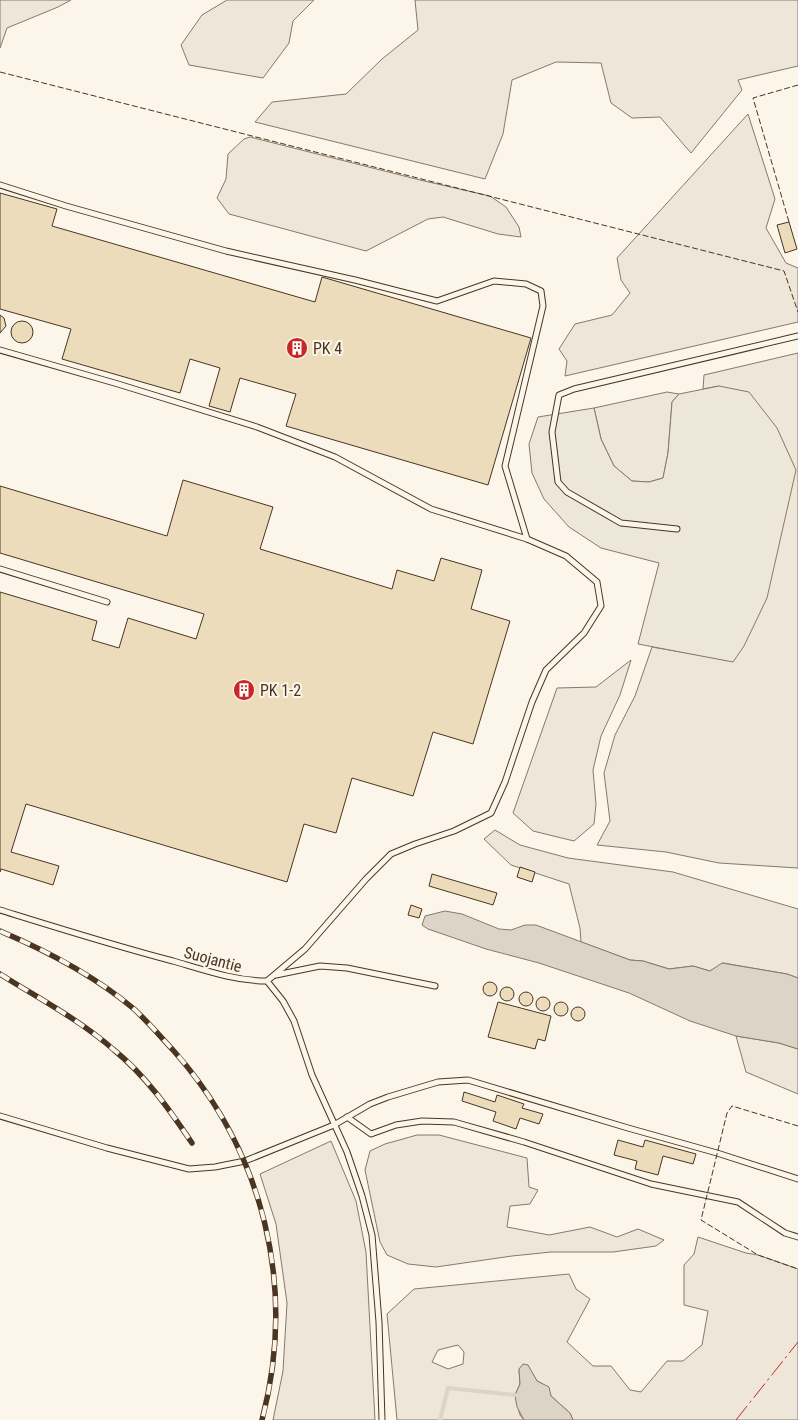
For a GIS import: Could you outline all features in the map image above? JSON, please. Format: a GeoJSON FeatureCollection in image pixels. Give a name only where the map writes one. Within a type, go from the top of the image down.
{"type":"FeatureCollection","features":[{"type":"Feature","properties":{"kind":"lane"},"geometry":{"type":"LineString","coordinates":[[0,185],[66,206],[226,250],[438,301],[494,282],[526,284],[541,291],[542,306],[505,466],[527,539]]}},
{"type":"Feature","properties":{"kind":"lane"},"geometry":{"type":"LineString","coordinates":[[677,528],[621,523],[567,492],[558,482],[552,432],[560,395],[574,389],[798,336]]}},
{"type":"Feature","properties":{"kind":"lane"},"geometry":{"type":"LineString","coordinates":[[0,350],[118,384],[257,428],[336,457],[430,509],[527,539],[566,556],[598,582],[601,606],[584,633],[546,670],[532,702],[505,782],[491,812],[454,831],[391,854],[366,879],[305,949],[267,981],[284,1000],[294,1021],[312,1075],[347,1152],[362,1196],[372,1235],[382,1420]]}},
{"type":"Feature","properties":{"kind":"lane"},"geometry":{"type":"LineString","coordinates":[[0,569],[108,602]]}},
{"type":"Feature","properties":{"kind":"lane","name":"Suojantie"},"geometry":{"type":"LineString","coordinates":[[0,910],[140,952],[229,976],[248,981],[267,981]]}},
{"type":"Feature","properties":{"kind":"lane"},"geometry":{"type":"LineString","coordinates":[[274,976],[320,966],[347,968],[436,986]]}},
{"type":"Feature","properties":{"kind":"lane"},"geometry":{"type":"LineString","coordinates":[[0,1116],[107,1148],[188,1168],[215,1167],[245,1161],[334,1125],[370,1104],[388,1097],[438,1082],[468,1080],[717,1153],[798,1179]]}},
{"type":"Feature","properties":{"kind":"lane"},"geometry":{"type":"LineString","coordinates":[[347,1117],[371,1134],[396,1125],[422,1121],[454,1122],[524,1142],[651,1184],[738,1202],[785,1233],[798,1237]]}},
{"type":"Feature","properties":{"kind":"shaded area"},"geometry":{"type":"Polygon","coordinates":[[[0,0],[71,0],[7,28],[0,48],[0,0]]]}},
{"type":"Feature","properties":{"kind":"shaded area"},"geometry":{"type":"Polygon","coordinates":[[[227,0],[314,0],[293,21],[289,43],[263,78],[189,65],[181,45],[202,15],[227,0]]]}},
{"type":"Feature","properties":{"kind":"shaded area"},"geometry":{"type":"Polygon","coordinates":[[[415,0],[798,0],[798,66],[738,80],[742,90],[691,153],[660,117],[632,118],[611,103],[601,63],[556,62],[512,80],[503,134],[485,179],[255,122],[272,102],[346,94],[382,59],[418,30],[415,0]]]}},
{"type":"Feature","properties":{"kind":"shaded area"},"geometry":{"type":"Polygon","coordinates":[[[748,114],[775,199],[766,228],[786,263],[798,268],[798,322],[565,376],[567,361],[559,349],[575,324],[612,315],[630,293],[621,280],[617,258],[748,114]]]}},
{"type":"Feature","properties":{"kind":"shaded area"},"geometry":{"type":"Polygon","coordinates":[[[250,137],[490,196],[506,207],[519,227],[521,237],[498,234],[443,217],[428,219],[366,251],[229,214],[217,198],[226,179],[228,154],[244,139],[250,137]]]}},
{"type":"Feature","properties":{"kind":"shaded area"},"geometry":{"type":"Polygon","coordinates":[[[798,353],[798,868],[719,863],[666,852],[597,845],[610,821],[604,773],[615,735],[635,696],[652,647],[733,661],[719,386],[703,389],[704,375],[798,353]]]}},
{"type":"Feature","properties":{"kind":"shaded area"},"geometry":{"type":"Polygon","coordinates":[[[719,386],[749,392],[777,428],[796,470],[767,598],[744,646],[733,662],[638,644],[659,563],[601,548],[569,527],[544,499],[532,473],[529,444],[538,417],[594,408],[601,439],[614,466],[632,481],[649,482],[663,478],[668,453],[672,402],[679,394],[719,386]]]}},
{"type":"Feature","properties":{"kind":"shaded area"},"geometry":{"type":"Polygon","coordinates":[[[667,392],[679,394],[672,402],[668,453],[663,478],[649,482],[632,481],[614,466],[601,439],[594,408],[667,392]]]}},
{"type":"Feature","properties":{"kind":"shaded area"},"geometry":{"type":"Polygon","coordinates":[[[631,660],[620,695],[601,736],[593,770],[596,804],[594,824],[574,841],[533,831],[513,813],[557,688],[596,687],[631,660]]]}},
{"type":"Feature","properties":{"kind":"shaded area"},"geometry":{"type":"Polygon","coordinates":[[[495,830],[520,845],[568,858],[673,872],[798,909],[798,978],[787,974],[723,963],[710,971],[693,966],[669,969],[643,961],[630,960],[581,942],[580,928],[569,884],[511,865],[484,839],[495,830]]]}},
{"type":"Feature","properties":{"kind":"shaded area"},"geometry":{"type":"Polygon","coordinates":[[[445,911],[462,914],[499,929],[511,930],[525,925],[536,925],[630,960],[643,961],[669,969],[693,966],[710,971],[722,963],[787,974],[798,978],[798,1049],[779,1043],[736,1036],[690,1021],[629,993],[539,963],[486,949],[428,929],[422,925],[425,916],[445,911]]]}},
{"type":"Feature","properties":{"kind":"shaded area"},"geometry":{"type":"Polygon","coordinates":[[[736,1036],[779,1043],[798,1049],[798,1094],[746,1072],[736,1036]]]}},
{"type":"Feature","properties":{"kind":"shaded area"},"geometry":{"type":"Polygon","coordinates":[[[417,1135],[439,1135],[527,1158],[529,1187],[538,1190],[530,1204],[510,1206],[507,1227],[549,1235],[590,1227],[617,1237],[638,1229],[664,1240],[656,1246],[613,1252],[551,1252],[436,1267],[408,1264],[387,1255],[380,1242],[365,1170],[370,1151],[385,1144],[417,1135]]]}},
{"type":"Feature","properties":{"kind":"shaded area"},"geometry":{"type":"Polygon","coordinates":[[[331,1141],[356,1201],[366,1252],[375,1420],[273,1420],[283,1371],[287,1303],[276,1224],[260,1174],[331,1141]]]}},
{"type":"Feature","properties":{"kind":"shaded area"},"geometry":{"type":"Polygon","coordinates":[[[698,1237],[798,1269],[798,1420],[573,1420],[570,1413],[551,1396],[543,1384],[537,1381],[528,1366],[519,1369],[520,1384],[515,1395],[520,1415],[524,1420],[397,1420],[387,1314],[414,1289],[569,1274],[576,1289],[590,1299],[567,1342],[593,1366],[611,1366],[630,1390],[641,1392],[667,1361],[683,1361],[702,1345],[708,1311],[684,1305],[684,1265],[694,1254],[698,1237]],[[458,1345],[438,1350],[432,1362],[448,1369],[463,1364],[464,1352],[458,1345]]]}},
{"type":"Feature","properties":{"kind":"shaded area"},"geometry":{"type":"Polygon","coordinates":[[[523,1364],[528,1365],[537,1381],[549,1387],[551,1396],[570,1413],[573,1420],[524,1420],[517,1407],[515,1395],[520,1384],[519,1369],[523,1364]]]}},
{"type":"Feature","properties":{"kind":"building","name":"PK 4"},"geometry":{"type":"Polygon","coordinates":[[[0,193],[57,209],[52,226],[315,302],[322,277],[531,338],[488,485],[286,426],[296,394],[240,378],[230,412],[209,406],[220,368],[190,359],[180,393],[62,359],[71,329],[0,309],[0,193]]]}},
{"type":"Feature","properties":{"kind":"building"},"geometry":{"type":"Polygon","coordinates":[[[789,222],[797,249],[785,253],[777,225],[789,222]]]}},
{"type":"Feature","properties":{"kind":"building"},"geometry":{"type":"Polygon","coordinates":[[[0,315],[4,318],[6,326],[0,333],[0,315]]]}},
{"type":"Feature","properties":{"kind":"building"},"geometry":{"type":"Polygon","coordinates":[[[22,321],[30,324],[33,332],[30,340],[22,343],[14,340],[11,332],[14,324],[22,321]]]}},
{"type":"Feature","properties":{"kind":"building","name":"PK 1-2"},"geometry":{"type":"Polygon","coordinates":[[[183,480],[273,507],[260,549],[392,589],[397,570],[434,581],[441,558],[482,570],[471,609],[510,621],[473,744],[433,732],[413,796],[352,778],[336,833],[304,824],[287,882],[26,804],[11,852],[59,866],[53,885],[1,869],[0,872],[0,592],[97,621],[92,640],[119,648],[128,618],[196,639],[204,614],[0,553],[0,486],[167,536],[183,480]]]}},
{"type":"Feature","properties":{"kind":"building"},"geometry":{"type":"Polygon","coordinates":[[[520,867],[535,872],[532,882],[517,877],[520,867]]]}},
{"type":"Feature","properties":{"kind":"building"},"geometry":{"type":"Polygon","coordinates":[[[432,874],[497,893],[493,905],[429,886],[432,874]]]}},
{"type":"Feature","properties":{"kind":"building"},"geometry":{"type":"Polygon","coordinates":[[[411,905],[422,909],[419,918],[408,915],[411,905]]]}},
{"type":"Feature","properties":{"kind":"building"},"geometry":{"type":"Polygon","coordinates":[[[487,982],[493,982],[497,989],[493,996],[487,996],[483,992],[483,986],[487,982]]]}},
{"type":"Feature","properties":{"kind":"building"},"geometry":{"type":"Polygon","coordinates":[[[504,987],[510,987],[514,994],[510,1001],[504,1001],[500,997],[500,991],[504,987]]]}},
{"type":"Feature","properties":{"kind":"building"},"geometry":{"type":"Polygon","coordinates":[[[523,992],[529,992],[533,999],[529,1006],[523,1006],[519,1002],[519,996],[523,992]]]}},
{"type":"Feature","properties":{"kind":"building"},"geometry":{"type":"Polygon","coordinates":[[[540,997],[546,997],[550,1004],[546,1011],[540,1011],[536,1007],[536,1001],[540,997]]]}},
{"type":"Feature","properties":{"kind":"building"},"geometry":{"type":"Polygon","coordinates":[[[498,1002],[551,1016],[545,1041],[538,1039],[535,1049],[488,1037],[498,1002]]]}},
{"type":"Feature","properties":{"kind":"building"},"geometry":{"type":"Polygon","coordinates":[[[558,1002],[564,1002],[568,1009],[564,1016],[558,1016],[554,1012],[554,1006],[558,1002]]]}},
{"type":"Feature","properties":{"kind":"building"},"geometry":{"type":"Polygon","coordinates":[[[575,1007],[581,1007],[585,1014],[581,1021],[575,1021],[571,1017],[571,1011],[575,1007]]]}},
{"type":"Feature","properties":{"kind":"building"},"geometry":{"type":"Polygon","coordinates":[[[464,1092],[495,1102],[497,1095],[524,1104],[522,1108],[543,1114],[539,1124],[520,1118],[516,1129],[493,1121],[496,1112],[462,1101],[464,1092]]]}},
{"type":"Feature","properties":{"kind":"building"},"geometry":{"type":"Polygon","coordinates":[[[618,1140],[643,1147],[645,1140],[696,1154],[693,1164],[663,1156],[658,1175],[635,1169],[637,1161],[614,1155],[618,1140]]]}},
{"type":"Feature","properties":{"kind":"waterway"},"geometry":{"type":"LineString","coordinates":[[440,1420],[448,1388],[515,1395]]}},
{"type":"Feature","properties":{"kind":"railway"},"geometry":{"type":"LineString","coordinates":[[0,931],[70,965],[134,1009],[173,1050],[204,1090],[230,1132],[250,1177],[265,1223],[273,1271],[276,1320],[272,1370],[262,1420]]}},
{"type":"Feature","properties":{"kind":"railway"},"geometry":{"type":"LineString","coordinates":[[0,974],[73,1019],[126,1060],[156,1094],[192,1143]]}},
{"type":"Feature","properties":{"kind":"fence"},"geometry":{"type":"LineString","coordinates":[[0,72],[784,271],[798,312]]}},
{"type":"Feature","properties":{"kind":"fence"},"geometry":{"type":"LineString","coordinates":[[789,222],[753,98],[798,85]]}},
{"type":"Feature","properties":{"kind":"fence"},"geometry":{"type":"LineString","coordinates":[[798,1126],[732,1106],[727,1113],[701,1220],[758,1255],[798,1269]]}},
{"type":"Feature","properties":{"kind":"power"},"geometry":{"type":"LineString","coordinates":[[736,1420],[798,1342]]}},
{"type":"Feature","properties":{"kind":"place","name":"PK 4"},"geometry":{"type":"Point","coordinates":[297,348]}},
{"type":"Feature","properties":{"kind":"place","name":"PK 1-2"},"geometry":{"type":"Point","coordinates":[244,690]}}]}
